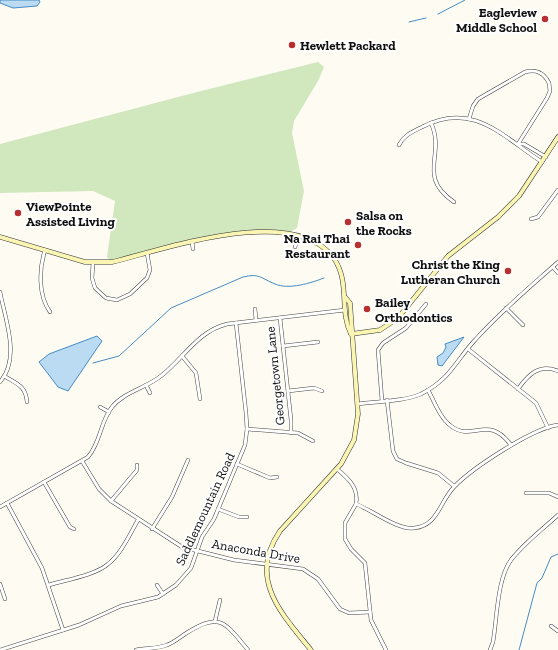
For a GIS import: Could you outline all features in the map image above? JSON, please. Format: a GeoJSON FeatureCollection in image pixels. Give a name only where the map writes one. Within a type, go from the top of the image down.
{"type":"FeatureCollection","features":[{"type":"Feature","properties":{"kind":"main road"},"geometry":{"type":"LineString","coordinates":[[351,334],[380,330],[398,318],[448,256],[504,212],[519,196],[558,138]]}},
{"type":"Feature","properties":{"kind":"main road"},"geometry":{"type":"LineString","coordinates":[[0,237],[93,263],[112,262],[192,242],[242,232],[298,234],[319,244],[334,259],[341,273],[345,297],[345,310],[351,334],[358,404],[358,423],[354,440],[347,456],[280,532],[273,543],[267,564],[268,582],[276,605],[311,650]]}},
{"type":"Feature","properties":{"kind":"main road"},"geometry":{"type":"LineString","coordinates":[[345,297],[350,303],[351,334]]}},
{"type":"Feature","properties":{"kind":"street"},"geometry":{"type":"LineString","coordinates":[[469,119],[473,106],[481,96],[525,72],[540,72],[549,83],[549,94],[518,144]]}},
{"type":"Feature","properties":{"kind":"street"},"geometry":{"type":"LineString","coordinates":[[399,145],[403,137],[431,122],[446,119],[469,119],[487,124],[542,162]]}},
{"type":"Feature","properties":{"kind":"street"},"geometry":{"type":"LineString","coordinates":[[431,122],[435,134],[435,182],[439,190],[454,202]]}},
{"type":"Feature","properties":{"kind":"street"},"geometry":{"type":"LineString","coordinates":[[518,144],[524,144],[546,157]]}},
{"type":"Feature","properties":{"kind":"street"},"geometry":{"type":"LineString","coordinates":[[531,219],[538,217],[558,190]]}},
{"type":"Feature","properties":{"kind":"street"},"geometry":{"type":"LineString","coordinates":[[242,232],[242,238]]}},
{"type":"Feature","properties":{"kind":"street"},"geometry":{"type":"LineString","coordinates":[[295,248],[298,234]]}},
{"type":"Feature","properties":{"kind":"street"},"geometry":{"type":"LineString","coordinates":[[192,242],[193,249]]}},
{"type":"Feature","properties":{"kind":"street"},"geometry":{"type":"LineString","coordinates":[[45,250],[40,264],[40,275],[46,306],[50,312]]}},
{"type":"Feature","properties":{"kind":"street"},"geometry":{"type":"LineString","coordinates":[[93,263],[92,278],[95,288],[106,298],[117,302],[130,294],[147,278],[150,270],[147,253]]}},
{"type":"Feature","properties":{"kind":"street"},"geometry":{"type":"LineString","coordinates":[[358,404],[417,395],[428,390],[448,375],[468,349],[506,308],[558,262]]}},
{"type":"Feature","properties":{"kind":"street"},"geometry":{"type":"LineString","coordinates":[[553,267],[558,273]]}},
{"type":"Feature","properties":{"kind":"street"},"geometry":{"type":"LineString","coordinates":[[0,292],[11,348],[10,361],[0,382]]}},
{"type":"Feature","properties":{"kind":"street"},"geometry":{"type":"LineString","coordinates":[[382,401],[378,350],[383,342],[406,328],[426,304]]}},
{"type":"Feature","properties":{"kind":"street"},"geometry":{"type":"LineString","coordinates":[[506,308],[523,325]]}},
{"type":"Feature","properties":{"kind":"street"},"geometry":{"type":"LineString","coordinates":[[255,309],[256,320]]}},
{"type":"Feature","properties":{"kind":"street"},"geometry":{"type":"LineString","coordinates":[[0,507],[82,461],[95,448],[109,412],[118,401],[160,376],[211,330],[222,325],[345,310]]}},
{"type":"Feature","properties":{"kind":"street","name":"Georgetown Lane"},"geometry":{"type":"LineString","coordinates":[[280,318],[288,391],[290,433]]}},
{"type":"Feature","properties":{"kind":"street","name":"Saddlemountain Road"},"geometry":{"type":"LineString","coordinates":[[0,650],[63,630],[121,606],[152,600],[163,594],[188,573],[198,551],[202,537],[214,519],[245,445],[247,429],[236,323]]}},
{"type":"Feature","properties":{"kind":"street"},"geometry":{"type":"LineString","coordinates":[[283,346],[318,342]]}},
{"type":"Feature","properties":{"kind":"street"},"geometry":{"type":"LineString","coordinates":[[468,349],[536,403],[548,428]]}},
{"type":"Feature","properties":{"kind":"street"},"geometry":{"type":"LineString","coordinates":[[182,356],[196,373],[200,399]]}},
{"type":"Feature","properties":{"kind":"street"},"geometry":{"type":"LineString","coordinates":[[518,389],[529,374],[537,369],[547,368],[558,371]]}},
{"type":"Feature","properties":{"kind":"street"},"geometry":{"type":"LineString","coordinates":[[4,376],[26,392],[27,402]]}},
{"type":"Feature","properties":{"kind":"street"},"geometry":{"type":"LineString","coordinates":[[146,385],[150,393]]}},
{"type":"Feature","properties":{"kind":"street"},"geometry":{"type":"LineString","coordinates":[[288,391],[314,388],[322,391]]}},
{"type":"Feature","properties":{"kind":"street"},"geometry":{"type":"LineString","coordinates":[[428,390],[443,418],[450,426],[466,432],[486,429],[495,430],[504,436],[511,445]]}},
{"type":"Feature","properties":{"kind":"street"},"geometry":{"type":"LineString","coordinates":[[387,400],[393,451],[397,458],[406,463],[438,473],[454,486]]}},
{"type":"Feature","properties":{"kind":"street"},"geometry":{"type":"LineString","coordinates":[[100,406],[109,412]]}},
{"type":"Feature","properties":{"kind":"street"},"geometry":{"type":"LineString","coordinates":[[356,504],[402,527],[414,528],[425,526],[434,518],[454,486],[511,445],[558,425]]}},
{"type":"Feature","properties":{"kind":"street"},"geometry":{"type":"LineString","coordinates":[[247,429],[302,435],[313,441]]}},
{"type":"Feature","properties":{"kind":"street"},"geometry":{"type":"LineString","coordinates":[[152,528],[172,497],[188,460]]}},
{"type":"Feature","properties":{"kind":"street","name":"Anaconda Drive"},"geometry":{"type":"LineString","coordinates":[[82,461],[99,489],[111,501],[138,520],[182,547],[234,560],[297,568],[307,571],[318,579],[333,602],[340,608],[349,613],[370,612]]}},
{"type":"Feature","properties":{"kind":"street"},"geometry":{"type":"LineString","coordinates":[[237,464],[270,478],[277,477]]}},
{"type":"Feature","properties":{"kind":"street"},"geometry":{"type":"LineString","coordinates":[[111,501],[137,470],[136,465]]}},
{"type":"Feature","properties":{"kind":"street"},"geometry":{"type":"LineString","coordinates":[[337,469],[354,487],[357,496],[356,504],[347,518],[344,533],[351,549],[365,563],[370,612],[373,626],[386,650]]}},
{"type":"Feature","properties":{"kind":"street"},"geometry":{"type":"LineString","coordinates":[[44,482],[70,527],[74,529]]}},
{"type":"Feature","properties":{"kind":"street"},"geometry":{"type":"LineString","coordinates":[[526,493],[549,493],[558,497]]}},
{"type":"Feature","properties":{"kind":"street"},"geometry":{"type":"LineString","coordinates":[[7,503],[42,568],[63,630]]}},
{"type":"Feature","properties":{"kind":"street"},"geometry":{"type":"LineString","coordinates":[[218,509],[239,517],[247,517]]}},
{"type":"Feature","properties":{"kind":"street"},"geometry":{"type":"LineString","coordinates":[[490,650],[493,642],[505,571],[514,557],[558,515]]}},
{"type":"Feature","properties":{"kind":"street"},"geometry":{"type":"LineString","coordinates":[[49,585],[99,570],[108,565],[114,559],[138,520]]}},
{"type":"Feature","properties":{"kind":"street"},"geometry":{"type":"LineString","coordinates":[[0,584],[5,599]]}},
{"type":"Feature","properties":{"kind":"street"},"geometry":{"type":"LineString","coordinates":[[157,584],[163,594]]}},
{"type":"Feature","properties":{"kind":"street"},"geometry":{"type":"LineString","coordinates":[[215,621],[220,600]]}},
{"type":"Feature","properties":{"kind":"street"},"geometry":{"type":"LineString","coordinates":[[136,650],[166,646],[204,622],[215,621],[223,624],[231,630],[248,650]]}},
{"type":"Feature","properties":{"kind":"street"},"geometry":{"type":"LineString","coordinates":[[551,626],[558,631]]}},
{"type":"Feature","properties":{"kind":"green space"},"geometry":{"type":"Polygon","coordinates":[[[318,62],[324,67],[318,81],[294,121],[292,133],[304,191],[297,228],[289,233],[233,233],[112,262],[107,257],[115,201],[93,191],[0,193],[0,144],[318,62]]]}},
{"type":"Feature","properties":{"kind":"water"},"geometry":{"type":"Polygon","coordinates":[[[0,0],[39,0],[40,2],[37,6],[13,8],[0,3],[0,0]]]}},
{"type":"Feature","properties":{"kind":"water"},"geometry":{"type":"Polygon","coordinates":[[[97,336],[102,341],[68,391],[58,387],[39,362],[49,354],[97,336]]]}},
{"type":"Feature","properties":{"kind":"water"},"geometry":{"type":"Polygon","coordinates":[[[464,337],[442,366],[438,365],[437,357],[443,353],[446,347],[445,344],[464,337]]]}},
{"type":"Feature","properties":{"kind":"waterway"},"geometry":{"type":"LineString","coordinates":[[438,14],[465,0]]}},
{"type":"Feature","properties":{"kind":"waterway"},"geometry":{"type":"LineString","coordinates":[[409,22],[426,18]]}},
{"type":"Feature","properties":{"kind":"waterway"},"geometry":{"type":"LineString","coordinates":[[93,363],[119,356],[171,308],[243,277],[257,276],[281,286],[306,284],[324,278]]}},
{"type":"Feature","properties":{"kind":"waterway"},"geometry":{"type":"LineString","coordinates":[[519,650],[537,583],[542,578],[551,557],[558,554]]}},
{"type":"Feature","properties":{"kind":"place","name":"Eagleview Middle School"},"geometry":{"type":"Point","coordinates":[545,19]}},
{"type":"Feature","properties":{"kind":"place","name":"Hewlett Packard"},"geometry":{"type":"Point","coordinates":[292,45]}},
{"type":"Feature","properties":{"kind":"place","name":"ViewPointe Assisted Living"},"geometry":{"type":"Point","coordinates":[18,213]}},
{"type":"Feature","properties":{"kind":"place","name":"Salsa on the Rocks"},"geometry":{"type":"Point","coordinates":[348,222]}},
{"type":"Feature","properties":{"kind":"place","name":"Na Rai Thai Restaurant"},"geometry":{"type":"Point","coordinates":[358,245]}},
{"type":"Feature","properties":{"kind":"place","name":"Christ the King Lutheran Church"},"geometry":{"type":"Point","coordinates":[508,271]}},
{"type":"Feature","properties":{"kind":"place","name":"Bailey Orthodontics"},"geometry":{"type":"Point","coordinates":[367,309]}}]}
